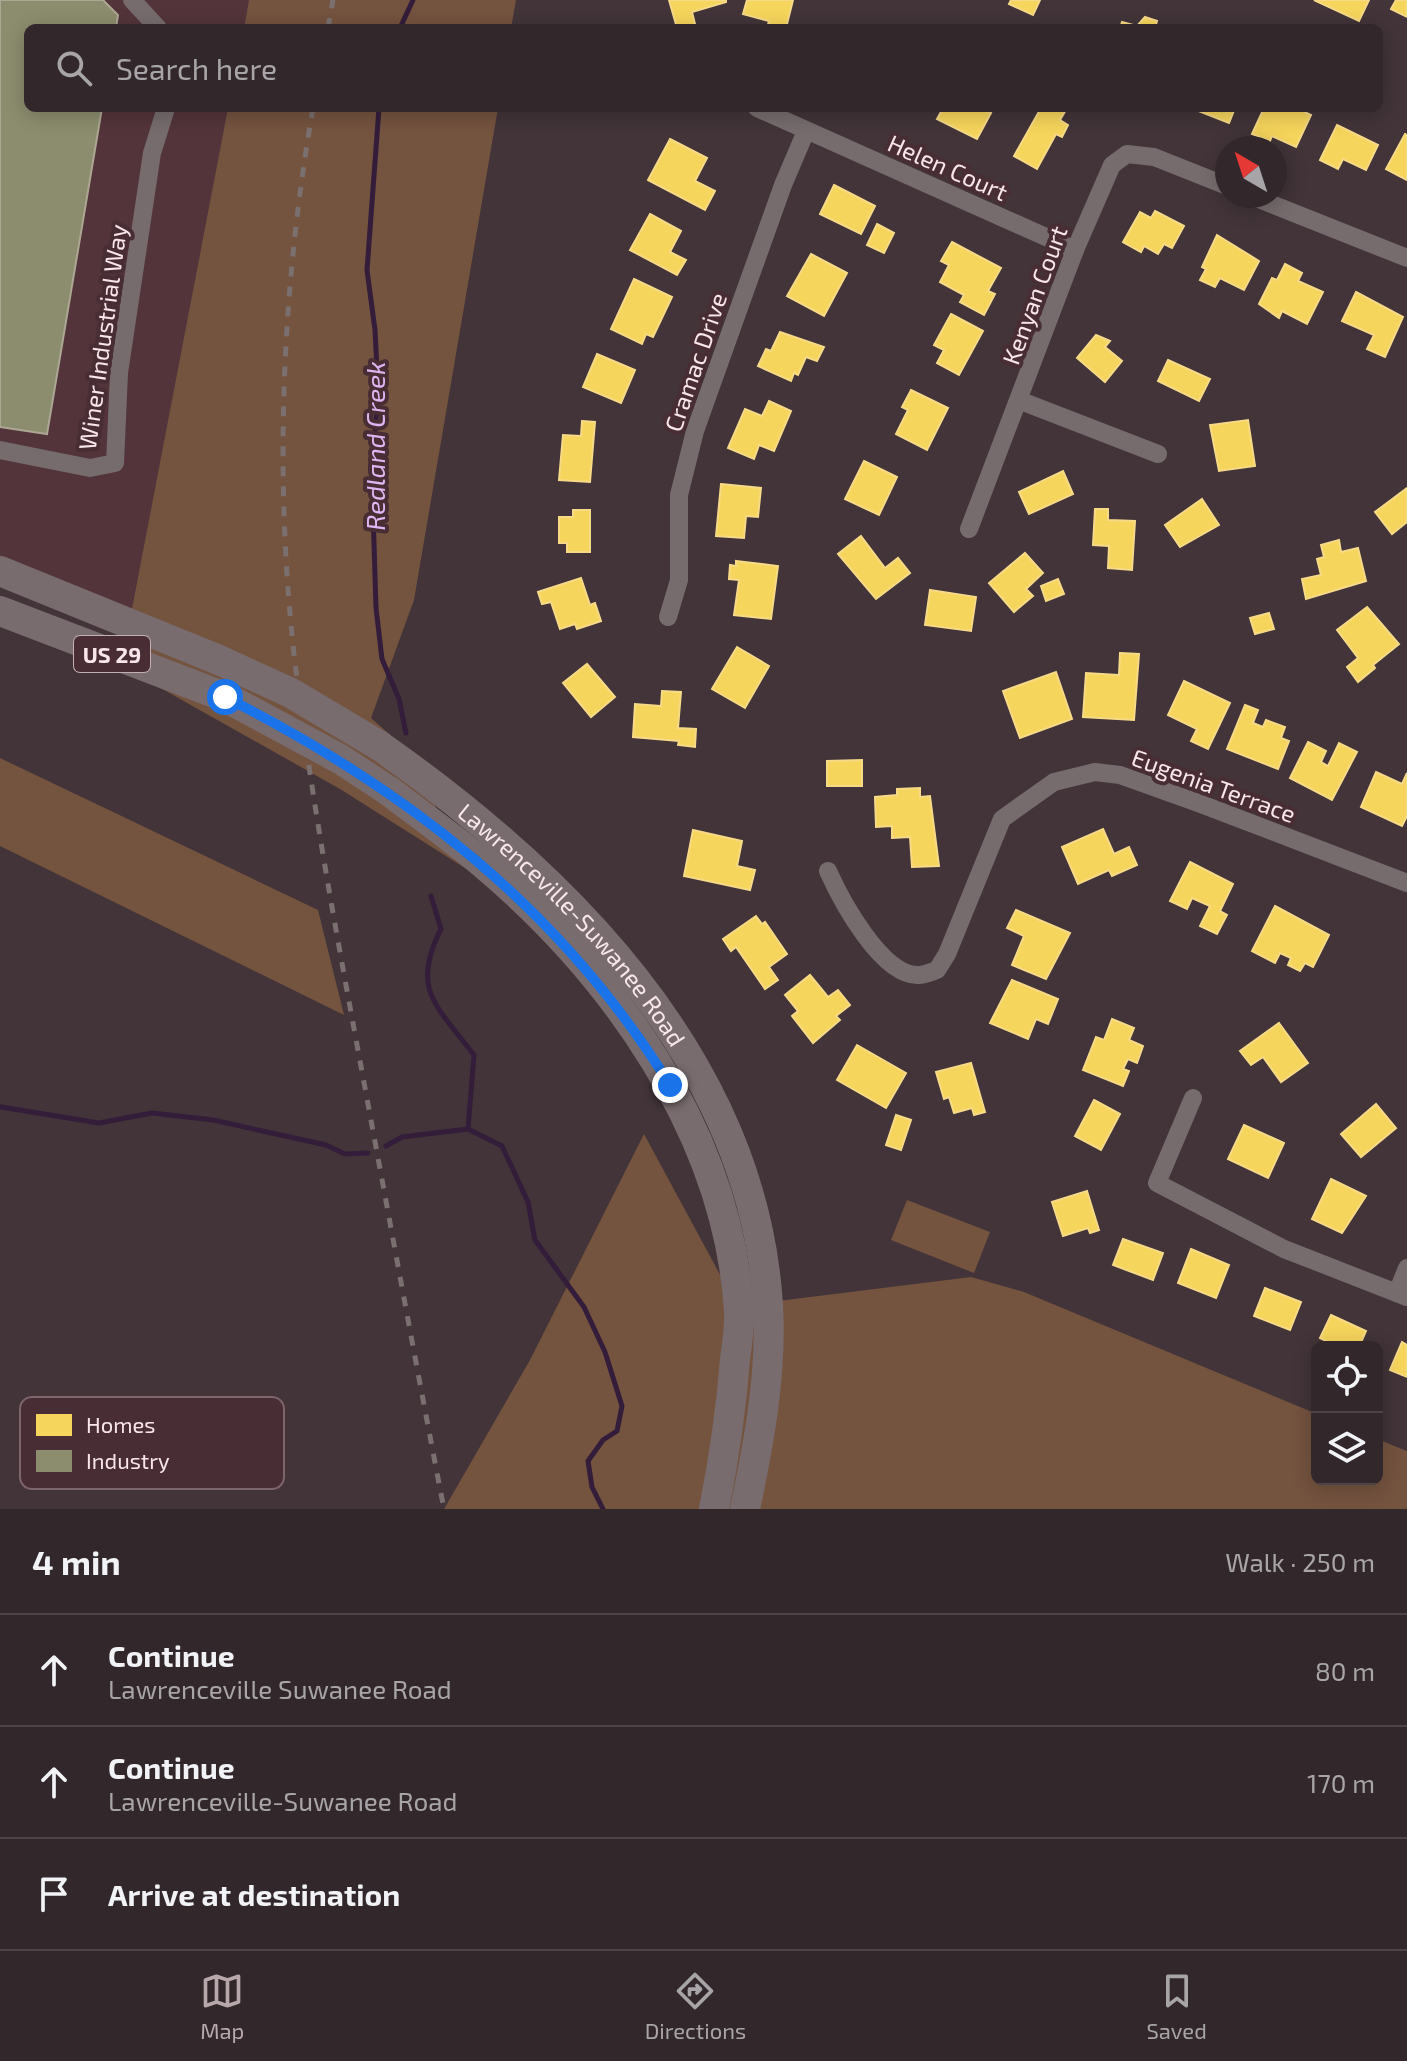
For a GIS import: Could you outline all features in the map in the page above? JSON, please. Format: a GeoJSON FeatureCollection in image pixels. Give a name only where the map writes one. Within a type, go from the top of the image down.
{"type":"FeatureCollection","features":[{"type":"Feature","properties":{"kind":"main road","name":"Lawrenceville-Suwanee Road"},"geometry":{"type":"LineString","coordinates":[[0,571],[219,660],[291,693],[380,746],[488,826],[607,945],[655,1004],[718,1107],[747,1188],[761,1244],[768,1305],[768,1369],[745,1509]]}},
{"type":"Feature","properties":{"kind":"main road","name":"Lawrenceville-Suwanee Road"},"geometry":{"type":"LineString","coordinates":[[0,611],[225,697],[314,744],[389,791],[481,862],[575,956],[648,1049],[691,1124],[712,1178],[728,1237],[739,1312],[730,1432],[714,1509]]}},
{"type":"Feature","properties":{"kind":"street"},"geometry":{"type":"LineString","coordinates":[[132,0],[154,24]]}},
{"type":"Feature","properties":{"kind":"street","name":"Winer Industrial Way"},"geometry":{"type":"LineString","coordinates":[[0,450],[90,468],[115,463],[119,373],[152,153],[165,112]]}},
{"type":"Feature","properties":{"kind":"street","name":"Helen Court"},"geometry":{"type":"LineString","coordinates":[[766,112],[1075,250]]}},
{"type":"Feature","properties":{"kind":"street","name":"Cramac Drive"},"geometry":{"type":"LineString","coordinates":[[668,617],[679,580],[679,495],[695,431],[783,185],[806,131]]}},
{"type":"Feature","properties":{"kind":"street","name":"Kenyan Court"},"geometry":{"type":"LineString","coordinates":[[969,529],[1021,401],[1075,250],[1112,165],[1127,154],[1154,157],[1215,181]]}},
{"type":"Feature","properties":{"kind":"street"},"geometry":{"type":"LineString","coordinates":[[1281,208],[1407,258]]}},
{"type":"Feature","properties":{"kind":"street"},"geometry":{"type":"LineString","coordinates":[[1021,401],[1158,454]]}},
{"type":"Feature","properties":{"kind":"street","name":"Eugenia Terrace"},"geometry":{"type":"LineString","coordinates":[[828,871],[837,891],[876,950],[898,970],[917,975],[937,970],[947,954],[1002,819],[1054,782],[1095,772],[1120,775],[1407,883]]}},
{"type":"Feature","properties":{"kind":"street"},"geometry":{"type":"LineString","coordinates":[[1193,1098],[1157,1183],[1284,1249],[1402,1295],[1407,1268]]}},
{"type":"Feature","properties":{"kind":"shaded area"},"geometry":{"type":"Polygon","coordinates":[[[0,0],[249,0],[245,24],[24,24],[24,112],[227,112],[130,619],[0,571],[0,0]]]}},
{"type":"Feature","properties":{"kind":"shaded area"},"geometry":{"type":"Polygon","coordinates":[[[249,0],[516,0],[512,24],[245,24],[249,0]]]}},
{"type":"Feature","properties":{"kind":"shaded area"},"geometry":{"type":"Polygon","coordinates":[[[227,112],[497,112],[414,600],[371,718],[396,740],[476,875],[340,789],[157,686],[130,619],[227,112]]]}},
{"type":"Feature","properties":{"kind":"shaded area"},"geometry":{"type":"Polygon","coordinates":[[[0,758],[318,910],[344,1015],[0,846],[0,758]]]}},
{"type":"Feature","properties":{"kind":"shaded area"},"geometry":{"type":"Polygon","coordinates":[[[644,1134],[737,1306],[971,1277],[1024,1292],[1311,1412],[1311,1485],[1383,1485],[1383,1441],[1407,1451],[1407,1509],[444,1509],[530,1360],[644,1134]]]}},
{"type":"Feature","properties":{"kind":"shaded area"},"geometry":{"type":"Polygon","coordinates":[[[907,1200],[990,1232],[974,1273],[891,1240],[907,1200]]]}},
{"type":"Feature","properties":{"kind":"building: Homes"},"geometry":{"type":"Polygon","coordinates":[[[669,0],[726,0],[692,12],[695,24],[676,24],[669,0]]]}},
{"type":"Feature","properties":{"kind":"building: Homes"},"geometry":{"type":"Polygon","coordinates":[[[747,0],[793,0],[787,24],[768,24],[769,21],[743,14],[747,0]]]}},
{"type":"Feature","properties":{"kind":"building: Homes"},"geometry":{"type":"Polygon","coordinates":[[[1011,0],[1040,0],[1033,15],[1009,4],[1011,0]]]}},
{"type":"Feature","properties":{"kind":"building: Homes"},"geometry":{"type":"Polygon","coordinates":[[[1314,0],[1369,0],[1359,21],[1314,0]]]}},
{"type":"Feature","properties":{"kind":"building: Homes"},"geometry":{"type":"Polygon","coordinates":[[[1396,0],[1407,0],[1407,17],[1391,9],[1396,0]]]}},
{"type":"Feature","properties":{"kind":"building: Homes"},"geometry":{"type":"Polygon","coordinates":[[[1145,17],[1157,21],[1156,24],[1139,24],[1145,17]]]}},
{"type":"Feature","properties":{"kind":"building: Homes"},"geometry":{"type":"Polygon","coordinates":[[[941,112],[991,113],[977,139],[937,119],[941,112]]]}},
{"type":"Feature","properties":{"kind":"building: Homes"},"geometry":{"type":"Polygon","coordinates":[[[1039,112],[1065,112],[1060,120],[1068,125],[1062,137],[1056,134],[1037,169],[1014,156],[1039,112]]]}},
{"type":"Feature","properties":{"kind":"building: Homes"},"geometry":{"type":"Polygon","coordinates":[[[1201,112],[1233,112],[1229,123],[1201,112]]]}},
{"type":"Feature","properties":{"kind":"building: Homes"},"geometry":{"type":"Polygon","coordinates":[[[1262,112],[1305,112],[1311,115],[1296,147],[1287,143],[1287,136],[1252,134],[1262,112]]]}},
{"type":"Feature","properties":{"kind":"building: Homes"},"geometry":{"type":"Polygon","coordinates":[[[1337,125],[1378,145],[1366,170],[1343,159],[1338,169],[1320,160],[1337,125]]]}},
{"type":"Feature","properties":{"kind":"building: Homes"},"geometry":{"type":"Polygon","coordinates":[[[1407,135],[1407,180],[1386,169],[1407,135]]]}},
{"type":"Feature","properties":{"kind":"building: Homes"},"geometry":{"type":"Polygon","coordinates":[[[670,139],[707,158],[695,181],[715,191],[705,210],[648,180],[670,139]]]}},
{"type":"Feature","properties":{"kind":"building: Homes"},"geometry":{"type":"Polygon","coordinates":[[[834,185],[875,206],[861,234],[820,214],[834,185]]]}},
{"type":"Feature","properties":{"kind":"building: Homes"},"geometry":{"type":"Polygon","coordinates":[[[1155,211],[1184,226],[1172,248],[1164,244],[1158,254],[1144,246],[1141,252],[1123,242],[1140,212],[1151,218],[1155,211]]]}},
{"type":"Feature","properties":{"kind":"building: Homes"},"geometry":{"type":"Polygon","coordinates":[[[650,214],[681,231],[670,252],[686,260],[677,275],[630,250],[650,214]]]}},
{"type":"Feature","properties":{"kind":"building: Homes"},"geometry":{"type":"Polygon","coordinates":[[[877,224],[894,233],[884,253],[867,245],[877,224]]]}},
{"type":"Feature","properties":{"kind":"building: Homes"},"geometry":{"type":"Polygon","coordinates":[[[1217,235],[1259,261],[1244,290],[1220,278],[1215,287],[1200,280],[1206,269],[1202,267],[1217,235]]]}},
{"type":"Feature","properties":{"kind":"building: Homes"},"geometry":{"type":"Polygon","coordinates":[[[952,242],[1001,268],[988,291],[995,294],[984,315],[960,302],[964,295],[940,282],[949,265],[941,261],[952,242]]]}},
{"type":"Feature","properties":{"kind":"building: Homes"},"geometry":{"type":"Polygon","coordinates":[[[811,254],[847,273],[824,316],[787,296],[811,254]]]}},
{"type":"Feature","properties":{"kind":"building: Homes"},"geometry":{"type":"Polygon","coordinates":[[[1285,264],[1302,273],[1298,281],[1323,292],[1307,324],[1282,311],[1279,318],[1259,304],[1272,278],[1277,280],[1285,264]]]}},
{"type":"Feature","properties":{"kind":"building: Homes"},"geometry":{"type":"Polygon","coordinates":[[[634,279],[672,297],[653,337],[646,334],[642,344],[611,329],[634,279]]]}},
{"type":"Feature","properties":{"kind":"building: Homes"},"geometry":{"type":"Polygon","coordinates":[[[1356,292],[1403,317],[1385,357],[1367,349],[1374,335],[1342,321],[1356,292]]]}},
{"type":"Feature","properties":{"kind":"building: Homes"},"geometry":{"type":"Polygon","coordinates":[[[951,314],[983,331],[959,375],[937,363],[944,350],[934,345],[951,314]]]}},
{"type":"Feature","properties":{"kind":"building: Homes"},"geometry":{"type":"Polygon","coordinates":[[[780,332],[824,347],[817,361],[806,357],[798,375],[794,373],[791,381],[758,366],[766,349],[771,351],[780,332]]]}},
{"type":"Feature","properties":{"kind":"building: Homes"},"geometry":{"type":"Polygon","coordinates":[[[1096,335],[1110,341],[1105,347],[1122,361],[1105,382],[1077,358],[1096,335]]]}},
{"type":"Feature","properties":{"kind":"building: Homes"},"geometry":{"type":"Polygon","coordinates":[[[597,354],[635,370],[621,403],[583,387],[597,354]]]}},
{"type":"Feature","properties":{"kind":"building: Homes"},"geometry":{"type":"Polygon","coordinates":[[[1168,360],[1210,379],[1199,401],[1158,381],[1168,360]]]}},
{"type":"Feature","properties":{"kind":"building: Homes"},"geometry":{"type":"Polygon","coordinates":[[[911,390],[948,408],[927,450],[896,434],[908,410],[902,407],[911,390]]]}},
{"type":"Feature","properties":{"kind":"building: Homes"},"geometry":{"type":"Polygon","coordinates":[[[769,401],[791,411],[774,451],[759,445],[754,459],[728,448],[745,409],[762,416],[769,401]]]}},
{"type":"Feature","properties":{"kind":"building: Homes"},"geometry":{"type":"Polygon","coordinates":[[[1248,420],[1255,466],[1219,471],[1210,425],[1248,420]]]}},
{"type":"Feature","properties":{"kind":"building: Homes"},"geometry":{"type":"Polygon","coordinates":[[[582,421],[595,422],[590,482],[559,480],[563,435],[581,436],[582,421]]]}},
{"type":"Feature","properties":{"kind":"building: Homes"},"geometry":{"type":"Polygon","coordinates":[[[864,461],[897,477],[879,515],[845,499],[864,461]]]}},
{"type":"Feature","properties":{"kind":"building: Homes"},"geometry":{"type":"Polygon","coordinates":[[[1063,471],[1073,494],[1029,514],[1019,492],[1063,471]]]}},
{"type":"Feature","properties":{"kind":"building: Homes"},"geometry":{"type":"Polygon","coordinates":[[[721,484],[761,488],[758,517],[746,516],[744,538],[716,536],[721,484]]]}},
{"type":"Feature","properties":{"kind":"building: Homes"},"geometry":{"type":"Polygon","coordinates":[[[1407,488],[1407,522],[1392,534],[1375,512],[1407,488]]]}},
{"type":"Feature","properties":{"kind":"building: Homes"},"geometry":{"type":"Polygon","coordinates":[[[1202,499],[1219,525],[1180,547],[1165,525],[1202,499]]]}},
{"type":"Feature","properties":{"kind":"building: Homes"},"geometry":{"type":"Polygon","coordinates":[[[1095,509],[1108,509],[1108,520],[1135,521],[1132,570],[1108,568],[1109,546],[1093,545],[1095,509]]]}},
{"type":"Feature","properties":{"kind":"building: Homes"},"geometry":{"type":"Polygon","coordinates":[[[573,510],[590,510],[590,552],[567,552],[567,543],[559,543],[559,517],[573,517],[573,510]]]}},
{"type":"Feature","properties":{"kind":"building: Homes"},"geometry":{"type":"Polygon","coordinates":[[[861,536],[885,568],[898,558],[910,573],[876,599],[838,554],[861,536]]]}},
{"type":"Feature","properties":{"kind":"building: Homes"},"geometry":{"type":"Polygon","coordinates":[[[1339,540],[1341,552],[1358,548],[1366,581],[1306,599],[1302,579],[1321,575],[1317,559],[1324,557],[1321,545],[1339,540]]]}},
{"type":"Feature","properties":{"kind":"building: Homes"},"geometry":{"type":"Polygon","coordinates":[[[1025,553],[1043,573],[1026,589],[1033,596],[1014,612],[989,583],[1025,553]]]}},
{"type":"Feature","properties":{"kind":"building: Homes"},"geometry":{"type":"Polygon","coordinates":[[[736,561],[778,566],[771,619],[734,615],[739,580],[729,579],[730,565],[736,566],[736,561]]]}},
{"type":"Feature","properties":{"kind":"building: Homes"},"geometry":{"type":"Polygon","coordinates":[[[581,578],[590,605],[595,603],[601,621],[577,629],[575,624],[560,629],[551,602],[542,604],[538,592],[581,578]]]}},
{"type":"Feature","properties":{"kind":"building: Homes"},"geometry":{"type":"Polygon","coordinates":[[[1058,579],[1064,594],[1046,601],[1041,586],[1058,579]]]}},
{"type":"Feature","properties":{"kind":"building: Homes"},"geometry":{"type":"Polygon","coordinates":[[[930,590],[976,597],[971,631],[925,625],[930,590]]]}},
{"type":"Feature","properties":{"kind":"building: Homes"},"geometry":{"type":"Polygon","coordinates":[[[1367,607],[1399,644],[1358,682],[1347,667],[1358,658],[1337,630],[1367,607]]]}},
{"type":"Feature","properties":{"kind":"building: Homes"},"geometry":{"type":"Polygon","coordinates":[[[1269,613],[1274,629],[1255,634],[1250,618],[1269,613]]]}},
{"type":"Feature","properties":{"kind":"building: Homes"},"geometry":{"type":"Polygon","coordinates":[[[737,647],[769,666],[745,708],[712,689],[737,647]]]}},
{"type":"Feature","properties":{"kind":"building: Homes"},"geometry":{"type":"Polygon","coordinates":[[[1120,653],[1139,654],[1134,720],[1083,717],[1086,673],[1119,675],[1120,653]]]}},
{"type":"Feature","properties":{"kind":"building: Homes"},"geometry":{"type":"Polygon","coordinates":[[[587,664],[615,697],[591,717],[563,683],[587,664]]]}},
{"type":"Feature","properties":{"kind":"building: Homes"},"geometry":{"type":"Polygon","coordinates":[[[1056,672],[1072,719],[1020,738],[1003,691],[1056,672]]]}},
{"type":"Feature","properties":{"kind":"building: Homes"},"geometry":{"type":"Polygon","coordinates":[[[1184,681],[1230,703],[1208,749],[1191,741],[1197,729],[1168,715],[1184,681]]]}},
{"type":"Feature","properties":{"kind":"building: Homes"},"geometry":{"type":"Polygon","coordinates":[[[662,691],[681,692],[678,728],[696,729],[695,747],[678,745],[679,741],[633,737],[635,704],[661,706],[662,691]]]}},
{"type":"Feature","properties":{"kind":"building: Homes"},"geometry":{"type":"Polygon","coordinates":[[[1245,705],[1258,710],[1253,723],[1263,727],[1266,720],[1285,727],[1281,738],[1289,741],[1278,769],[1227,749],[1245,705]]]}},
{"type":"Feature","properties":{"kind":"building: Homes"},"geometry":{"type":"Polygon","coordinates":[[[1308,742],[1326,751],[1321,762],[1328,766],[1339,743],[1357,752],[1332,800],[1290,778],[1308,742]]]}},
{"type":"Feature","properties":{"kind":"building: Homes"},"geometry":{"type":"Polygon","coordinates":[[[862,760],[862,786],[827,786],[827,761],[862,760]]]}},
{"type":"Feature","properties":{"kind":"building: Homes"},"geometry":{"type":"Polygon","coordinates":[[[1376,772],[1402,784],[1407,773],[1407,816],[1402,826],[1361,807],[1376,772]]]}},
{"type":"Feature","properties":{"kind":"building: Homes"},"geometry":{"type":"Polygon","coordinates":[[[920,788],[920,797],[930,796],[939,866],[912,867],[910,837],[892,838],[892,826],[876,827],[875,797],[897,795],[897,789],[920,788]]]}},
{"type":"Feature","properties":{"kind":"building: Homes"},"geometry":{"type":"Polygon","coordinates":[[[1103,829],[1114,854],[1129,847],[1137,865],[1112,876],[1109,870],[1078,884],[1062,847],[1103,829]]]}},
{"type":"Feature","properties":{"kind":"building: Homes"},"geometry":{"type":"Polygon","coordinates":[[[693,830],[742,841],[737,866],[755,870],[750,890],[684,876],[693,830]]]}},
{"type":"Feature","properties":{"kind":"building: Homes"},"geometry":{"type":"Polygon","coordinates":[[[1190,862],[1233,884],[1220,911],[1227,915],[1217,934],[1200,926],[1210,906],[1192,898],[1187,909],[1170,901],[1190,862]]]}},
{"type":"Feature","properties":{"kind":"building: Homes"},"geometry":{"type":"Polygon","coordinates":[[[1275,906],[1329,935],[1313,967],[1305,963],[1300,971],[1288,965],[1291,958],[1280,953],[1275,963],[1252,951],[1275,906]]]}},
{"type":"Feature","properties":{"kind":"building: Homes"},"geometry":{"type":"Polygon","coordinates":[[[1016,910],[1070,933],[1046,979],[1012,965],[1024,936],[1007,928],[1016,910]]]}},
{"type":"Feature","properties":{"kind":"building: Homes"},"geometry":{"type":"Polygon","coordinates":[[[756,916],[762,924],[765,922],[787,954],[769,967],[778,980],[765,989],[736,947],[731,951],[723,939],[756,916]]]}},
{"type":"Feature","properties":{"kind":"building: Homes"},"geometry":{"type":"Polygon","coordinates":[[[810,975],[828,997],[838,990],[850,1005],[836,1016],[840,1020],[813,1043],[792,1016],[798,1011],[785,995],[810,975]]]}},
{"type":"Feature","properties":{"kind":"building: Homes"},"geometry":{"type":"Polygon","coordinates":[[[1012,980],[1058,999],[1048,1024],[1036,1019],[1028,1039],[990,1023],[1012,980]]]}},
{"type":"Feature","properties":{"kind":"building: Homes"},"geometry":{"type":"Polygon","coordinates":[[[1112,1019],[1134,1028],[1129,1040],[1143,1046],[1137,1063],[1128,1059],[1123,1069],[1129,1071],[1123,1086],[1083,1070],[1096,1037],[1104,1040],[1112,1019]]]}},
{"type":"Feature","properties":{"kind":"building: Homes"},"geometry":{"type":"Polygon","coordinates":[[[1279,1023],[1308,1063],[1281,1082],[1263,1057],[1251,1065],[1240,1051],[1279,1023]]]}},
{"type":"Feature","properties":{"kind":"building: Homes"},"geometry":{"type":"Polygon","coordinates":[[[857,1045],[906,1073],[886,1108],[837,1080],[857,1045]]]}},
{"type":"Feature","properties":{"kind":"building: Homes"},"geometry":{"type":"Polygon","coordinates":[[[971,1063],[985,1112],[974,1115],[972,1108],[954,1113],[949,1097],[944,1099],[936,1072],[971,1063]]]}},
{"type":"Feature","properties":{"kind":"building: Homes"},"geometry":{"type":"Polygon","coordinates":[[[1094,1100],[1120,1114],[1101,1150],[1075,1136],[1094,1100]]]}},
{"type":"Feature","properties":{"kind":"building: Homes"},"geometry":{"type":"Polygon","coordinates":[[[1376,1104],[1396,1128],[1361,1157],[1341,1134],[1376,1104]]]}},
{"type":"Feature","properties":{"kind":"building: Homes"},"geometry":{"type":"Polygon","coordinates":[[[896,1115],[911,1120],[901,1150],[886,1145],[896,1115]]]}},
{"type":"Feature","properties":{"kind":"building: Homes"},"geometry":{"type":"Polygon","coordinates":[[[1244,1125],[1284,1143],[1268,1178],[1228,1159],[1244,1125]]]}},
{"type":"Feature","properties":{"kind":"building: Homes"},"geometry":{"type":"Polygon","coordinates":[[[1331,1179],[1366,1196],[1342,1233],[1312,1219],[1331,1179]]]}},
{"type":"Feature","properties":{"kind":"building: Homes"},"geometry":{"type":"Polygon","coordinates":[[[1087,1191],[1099,1230],[1090,1233],[1088,1228],[1063,1236],[1052,1202],[1087,1191]]]}},
{"type":"Feature","properties":{"kind":"building: Homes"},"geometry":{"type":"Polygon","coordinates":[[[1123,1239],[1163,1253],[1153,1280],[1113,1265],[1123,1239]]]}},
{"type":"Feature","properties":{"kind":"building: Homes"},"geometry":{"type":"Polygon","coordinates":[[[1191,1249],[1229,1265],[1216,1298],[1178,1283],[1191,1249]]]}},
{"type":"Feature","properties":{"kind":"building: Homes"},"geometry":{"type":"Polygon","coordinates":[[[1265,1288],[1301,1302],[1290,1330],[1254,1316],[1265,1288]]]}},
{"type":"Feature","properties":{"kind":"building: Homes"},"geometry":{"type":"Polygon","coordinates":[[[1331,1315],[1366,1331],[1362,1341],[1326,1341],[1320,1338],[1331,1315]]]}},
{"type":"Feature","properties":{"kind":"building: Homes"},"geometry":{"type":"Polygon","coordinates":[[[1402,1342],[1407,1345],[1407,1377],[1390,1370],[1402,1342]]]}},
{"type":"Feature","properties":{"kind":"building: Industry"},"geometry":{"type":"Polygon","coordinates":[[[0,0],[103,0],[118,15],[117,24],[24,24],[24,112],[101,112],[47,434],[0,427],[0,0]]]}},
{"type":"Feature","properties":{"kind":"waterway","name":"Redland Creek"},"geometry":{"type":"LineString","coordinates":[[402,24],[413,0]]}},
{"type":"Feature","properties":{"kind":"waterway","name":"Redland Creek"},"geometry":{"type":"LineString","coordinates":[[379,112],[367,270],[375,330],[378,390],[372,478],[376,608],[382,659],[399,699],[406,733]]}},
{"type":"Feature","properties":{"kind":"waterway","name":"Redland Creek"},"geometry":{"type":"LineString","coordinates":[[431,896],[441,929],[432,950],[428,983],[439,1010],[474,1055],[468,1129]]}},
{"type":"Feature","properties":{"kind":"waterway"},"geometry":{"type":"LineString","coordinates":[[1,1107],[99,1123],[152,1113],[213,1120],[326,1145],[345,1154],[368,1153]]}},
{"type":"Feature","properties":{"kind":"waterway","name":"Redland Creek"},"geometry":{"type":"LineString","coordinates":[[468,1129],[502,1146],[528,1202],[535,1240],[584,1307],[605,1352],[622,1406],[617,1431],[603,1440],[588,1461],[592,1487],[603,1509]]}},
{"type":"Feature","properties":{"kind":"waterway"},"geometry":{"type":"LineString","coordinates":[[386,1146],[402,1137],[468,1129]]}},
{"type":"Feature","properties":{"kind":"railway"},"geometry":{"type":"LineString","coordinates":[[329,24],[333,0]]}},
{"type":"Feature","properties":{"kind":"railway"},"geometry":{"type":"LineString","coordinates":[[312,112],[294,243],[284,380],[284,518],[294,654],[332,909],[444,1509]]}},
{"type":"Feature","properties":{"kind":"route"},"geometry":{"type":"LineString","coordinates":[[225,697],[340,759],[389,791],[481,862],[575,956],[648,1049],[670,1085]]}}]}
